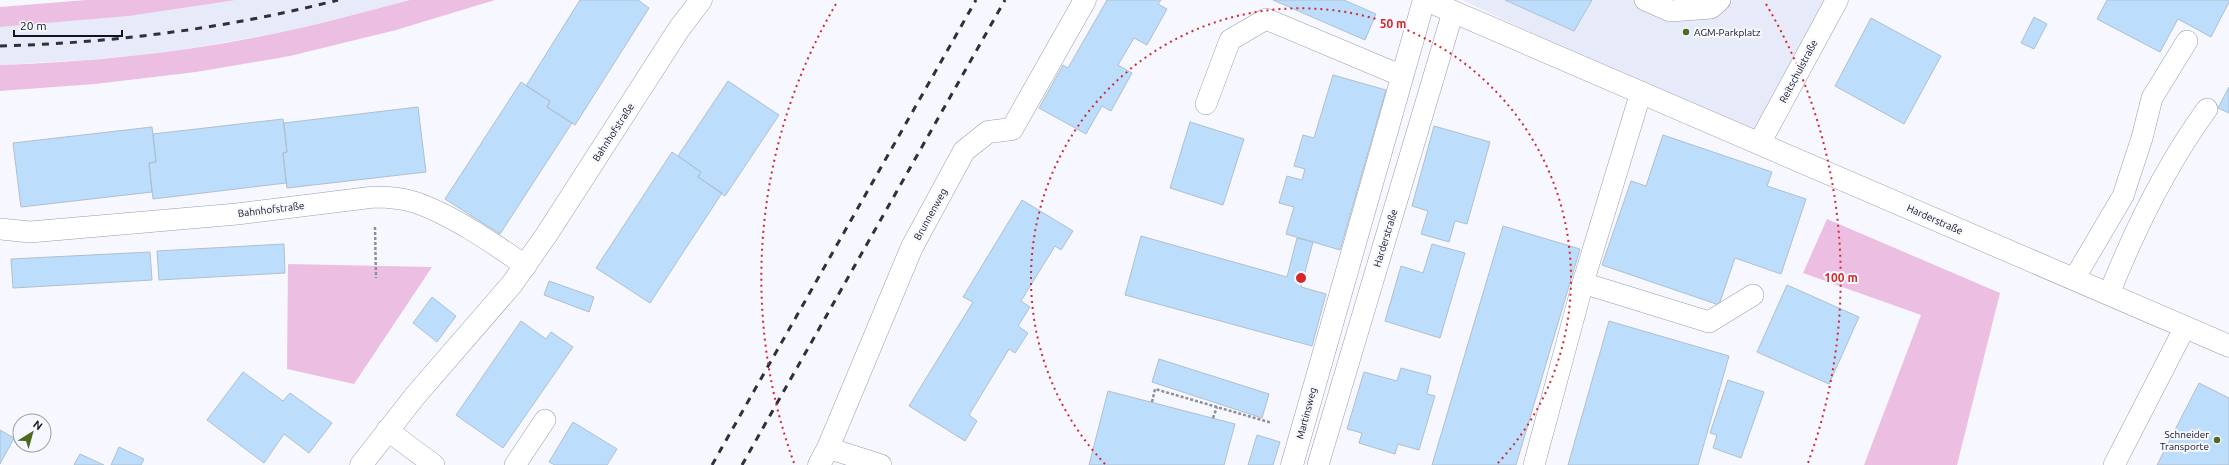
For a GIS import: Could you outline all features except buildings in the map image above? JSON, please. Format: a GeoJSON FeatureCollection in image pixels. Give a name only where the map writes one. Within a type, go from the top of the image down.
{"type":"FeatureCollection","features":[{"type":"Feature","properties":{"kind":"street","name":"Bahnhofstraße"},"geometry":{"type":"LineString","coordinates":[[361,465],[387,430],[489,313],[526,266],[660,58],[701,0]]}},
{"type":"Feature","properties":{"kind":"street","name":"Brunnenweg"},"geometry":{"type":"LineString","coordinates":[[823,457],[912,247],[964,151],[988,132],[1012,130],[1085,0]]}},
{"type":"Feature","properties":{"kind":"street","name":"Harderstraße"},"geometry":{"type":"LineString","coordinates":[[1320,360],[1425,0],[1760,142],[2229,346]]}},
{"type":"Feature","properties":{"kind":"street","name":"Reitschulstraße"},"geometry":{"type":"LineString","coordinates":[[1760,142],[1837,0]]}},
{"type":"Feature","properties":{"kind":"street","name":"Martinsweg"},"geometry":{"type":"LineString","coordinates":[[1292,465],[1320,360]]}},
{"type":"Feature","properties":{"kind":"lane"},"geometry":{"type":"LineString","coordinates":[[1645,0],[1670,12],[1711,8],[1720,0]]}},
{"type":"Feature","properties":{"kind":"lane","name":"Harderstraße"},"geometry":{"type":"LineString","coordinates":[[1318,465],[1453,12]]}},
{"type":"Feature","properties":{"kind":"lane"},"geometry":{"type":"LineString","coordinates":[[1206,104],[1230,40],[1266,19],[1402,76]]}},
{"type":"Feature","properties":{"kind":"lane"},"geometry":{"type":"LineString","coordinates":[[2074,279],[2123,196],[2142,138],[2152,98],[2187,41]]}},
{"type":"Feature","properties":{"kind":"lane"},"geometry":{"type":"LineString","coordinates":[[1534,465],[1583,283],[1641,92]]}},
{"type":"Feature","properties":{"kind":"lane"},"geometry":{"type":"LineString","coordinates":[[2109,294],[2123,259],[2185,140],[2206,109]]}},
{"type":"Feature","properties":{"kind":"lane","name":"Bahnhofstraße"},"geometry":{"type":"LineString","coordinates":[[0,229],[30,232],[237,214],[374,197],[396,198],[431,210],[472,231],[526,266]]}},
{"type":"Feature","properties":{"kind":"lane"},"geometry":{"type":"LineString","coordinates":[[1583,283],[1709,322],[1752,296]]}},
{"type":"Feature","properties":{"kind":"lane"},"geometry":{"type":"LineString","coordinates":[[2114,465],[2185,327]]}},
{"type":"Feature","properties":{"kind":"lane"},"geometry":{"type":"LineString","coordinates":[[515,465],[545,420]]}},
{"type":"Feature","properties":{"kind":"lane"},"geometry":{"type":"LineString","coordinates":[[387,430],[434,465]]}},
{"type":"Feature","properties":{"kind":"lane"},"geometry":{"type":"LineString","coordinates":[[823,457],[881,465]]}},
{"type":"Feature","properties":{"kind":"path"},"geometry":{"type":"LineString","coordinates":[[374,197],[376,278]]}},
{"type":"Feature","properties":{"kind":"path"},"geometry":{"type":"LineString","coordinates":[[1152,402],[1155,389],[1301,432]]}},
{"type":"Feature","properties":{"kind":"path"},"geometry":{"type":"LineString","coordinates":[[1213,418],[1217,407]]}},
{"type":"Feature","properties":{"kind":"shaded area"},"geometry":{"type":"Polygon","coordinates":[[[86,0],[236,0],[129,16],[0,27],[0,7],[86,0]]]}},
{"type":"Feature","properties":{"kind":"shaded area"},"geometry":{"type":"Polygon","coordinates":[[[236,0],[410,0],[294,30],[204,46],[152,54],[0,65],[0,27],[129,16],[236,0]]]}},
{"type":"Feature","properties":{"kind":"shaded area"},"geometry":{"type":"Polygon","coordinates":[[[410,0],[495,0],[396,30],[290,56],[196,72],[95,84],[0,91],[0,65],[64,62],[161,53],[225,43],[334,20],[410,0]]]}},
{"type":"Feature","properties":{"kind":"shaded area"},"geometry":{"type":"Polygon","coordinates":[[[1462,0],[1839,0],[1763,142],[1462,0]]]}},
{"type":"Feature","properties":{"kind":"shaded area"},"geometry":{"type":"Polygon","coordinates":[[[1827,219],[2000,293],[1957,465],[1864,465],[1921,315],[1803,273],[1827,219]]]}},
{"type":"Feature","properties":{"kind":"shaded area"},"geometry":{"type":"Polygon","coordinates":[[[288,264],[432,267],[354,384],[287,369],[288,264]]]}},
{"type":"Feature","properties":{"kind":"railway"},"geometry":{"type":"LineString","coordinates":[[0,46],[128,38],[255,19],[338,0]]}},
{"type":"Feature","properties":{"kind":"railway"},"geometry":{"type":"LineString","coordinates":[[712,465],[976,0]]}},
{"type":"Feature","properties":{"kind":"railway"},"geometry":{"type":"LineString","coordinates":[[742,465],[1005,0]]}},
{"type":"Feature","properties":{"kind":"place","name":"AGM-Parkplatz"},"geometry":{"type":"Point","coordinates":[1686,32]}},
{"type":"Feature","properties":{"kind":"place","name":"Schneider Transporte"},"geometry":{"type":"Point","coordinates":[2217,440]}}]}
